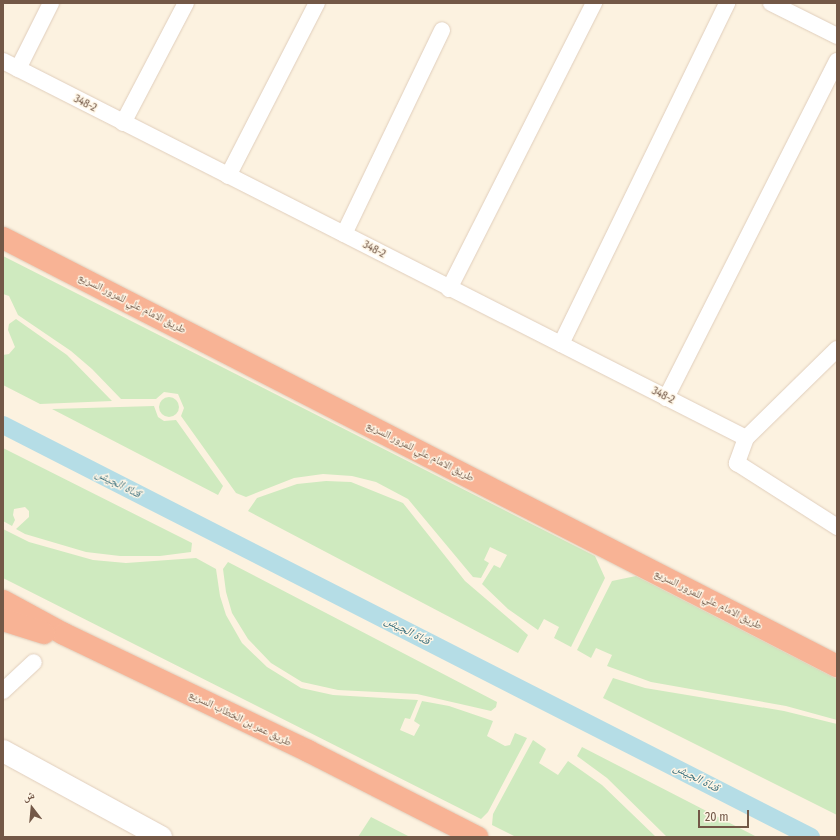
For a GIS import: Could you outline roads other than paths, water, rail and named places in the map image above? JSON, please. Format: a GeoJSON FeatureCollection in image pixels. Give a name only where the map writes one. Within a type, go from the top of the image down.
{"type":"FeatureCollection","features":[{"type":"Feature","properties":{"kind":"highway","name":"طريق الامام علي للمرور السريع"},"geometry":{"type":"LineString","coordinates":[[3,238],[837,666]]}},
{"type":"Feature","properties":{"kind":"highway","name":"طريق عمر بن الخطاب السريع"},"geometry":{"type":"LineString","coordinates":[[3,601],[64,634],[308,751],[477,837]]}},
{"type":"Feature","properties":{"kind":"highway"},"geometry":{"type":"LineString","coordinates":[[3,620],[29,630],[64,634]]}},
{"type":"Feature","properties":{"kind":"street"},"geometry":{"type":"LineString","coordinates":[[18,69],[51,3]]}},
{"type":"Feature","properties":{"kind":"street"},"geometry":{"type":"LineString","coordinates":[[123,123],[186,3]]}},
{"type":"Feature","properties":{"kind":"street"},"geometry":{"type":"LineString","coordinates":[[228,176],[317,3]]}},
{"type":"Feature","properties":{"kind":"street"},"geometry":{"type":"LineString","coordinates":[[449,289],[594,3]]}},
{"type":"Feature","properties":{"kind":"street"},"geometry":{"type":"LineString","coordinates":[[560,344],[727,3]]}},
{"type":"Feature","properties":{"kind":"street"},"geometry":{"type":"LineString","coordinates":[[771,3],[837,36]]}},
{"type":"Feature","properties":{"kind":"street"},"geometry":{"type":"LineString","coordinates":[[344,234],[442,30]]}},
{"type":"Feature","properties":{"kind":"street","name":"348-2"},"geometry":{"type":"LineString","coordinates":[[3,61],[449,289],[746,438]]}},
{"type":"Feature","properties":{"kind":"street"},"geometry":{"type":"LineString","coordinates":[[666,398],[837,61]]}},
{"type":"Feature","properties":{"kind":"street"},"geometry":{"type":"LineString","coordinates":[[837,350],[746,438],[737,463],[837,527]]}},
{"type":"Feature","properties":{"kind":"street"},"geometry":{"type":"LineString","coordinates":[[3,691],[34,662]]}},
{"type":"Feature","properties":{"kind":"street"},"geometry":{"type":"LineString","coordinates":[[3,751],[161,837]]}},
{"type":"Feature","properties":{"kind":"waterway","name":"قناة الجيش"},"geometry":{"type":"LineString","coordinates":[[3,425],[811,837]]}}]}
